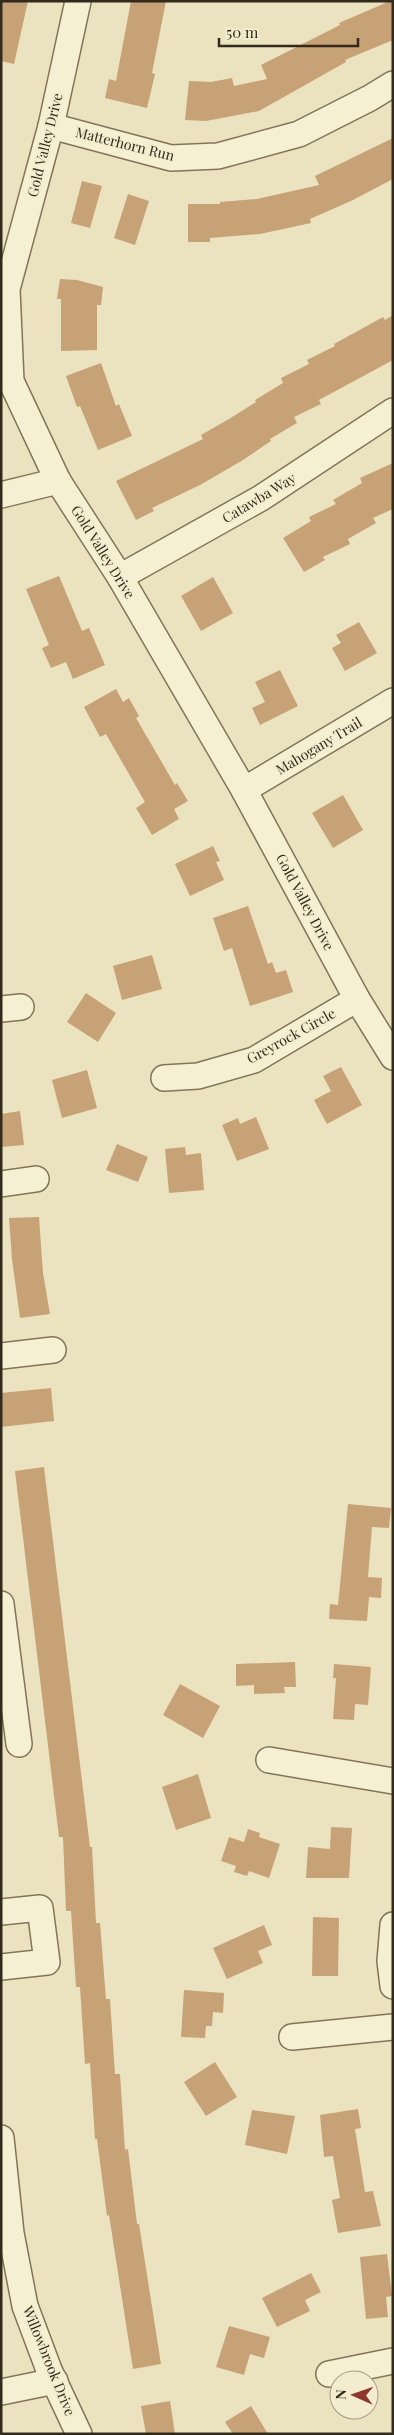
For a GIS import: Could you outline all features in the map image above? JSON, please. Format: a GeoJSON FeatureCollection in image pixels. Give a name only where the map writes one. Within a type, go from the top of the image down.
{"type":"FeatureCollection","features":[{"type":"Feature","properties":{"kind":"street","name":"Gold Valley Drive"},"geometry":{"type":"LineString","coordinates":[[78,1],[52,126],[7,289],[11,381],[58,481],[120,577],[244,790],[357,999],[393,1057]]}},
{"type":"Feature","properties":{"kind":"street","name":"Matterhorn Run"},"geometry":{"type":"LineString","coordinates":[[52,126],[172,158],[218,156],[299,134],[370,98],[393,84]]}},
{"type":"Feature","properties":{"kind":"street","name":"Catawba Way"},"geometry":{"type":"LineString","coordinates":[[120,577],[261,498],[393,411]]}},
{"type":"Feature","properties":{"kind":"street"},"geometry":{"type":"LineString","coordinates":[[1,495],[58,481]]}},
{"type":"Feature","properties":{"kind":"street","name":"Mahogany Trail"},"geometry":{"type":"LineString","coordinates":[[244,790],[393,702]]}},
{"type":"Feature","properties":{"kind":"street","name":"Greyrock Circle"},"geometry":{"type":"LineString","coordinates":[[164,1078],[198,1076],[254,1060],[357,999]]}},
{"type":"Feature","properties":{"kind":"street"},"geometry":{"type":"LineString","coordinates":[[1,1184],[36,1179]]}},
{"type":"Feature","properties":{"kind":"street"},"geometry":{"type":"LineString","coordinates":[[1,1356],[53,1350]]}},
{"type":"Feature","properties":{"kind":"street"},"geometry":{"type":"LineString","coordinates":[[1,1604],[8,1708],[19,1744]]}},
{"type":"Feature","properties":{"kind":"street"},"geometry":{"type":"LineString","coordinates":[[269,1760],[393,1781]]}},
{"type":"Feature","properties":{"kind":"street"},"geometry":{"type":"LineString","coordinates":[[1,1912],[40,1908],[47,1962],[1,1967]]}},
{"type":"Feature","properties":{"kind":"street"},"geometry":{"type":"LineString","coordinates":[[393,1926],[390,1961],[393,1986]]}},
{"type":"Feature","properties":{"kind":"street"},"geometry":{"type":"LineString","coordinates":[[292,2036],[393,2027]]}},
{"type":"Feature","properties":{"kind":"street","name":"Willowbrook Drive"},"geometry":{"type":"LineString","coordinates":[[1,2138],[11,2232],[25,2306],[54,2381],[79,2434]]}},
{"type":"Feature","properties":{"kind":"street"},"geometry":{"type":"LineString","coordinates":[[349,2370],[393,2361]]}},
{"type":"Feature","properties":{"kind":"street"},"geometry":{"type":"LineString","coordinates":[[1,2392],[54,2381]]}},
{"type":"Feature","properties":{"kind":"building"},"geometry":{"type":"Polygon","coordinates":[[[1,1],[28,1],[14,64],[1,61],[1,1]]]}},
{"type":"Feature","properties":{"kind":"building"},"geometry":{"type":"Polygon","coordinates":[[[131,1],[166,1],[152,73],[155,74],[147,108],[105,98],[109,79],[116,81],[131,1]]]}},
{"type":"Feature","properties":{"kind":"building"},"geometry":{"type":"Polygon","coordinates":[[[393,1],[393,40],[345,60],[346,62],[259,111],[206,121],[185,120],[189,81],[211,82],[232,78],[234,86],[267,79],[261,65],[340,25],[339,23],[393,1]]]}},
{"type":"Feature","properties":{"kind":"building"},"geometry":{"type":"Polygon","coordinates":[[[393,138],[393,179],[351,201],[310,219],[311,223],[260,234],[210,238],[210,242],[188,242],[188,204],[220,204],[220,202],[257,199],[319,185],[315,176],[393,138]]]}},
{"type":"Feature","properties":{"kind":"building"},"geometry":{"type":"Polygon","coordinates":[[[82,181],[102,186],[90,228],[71,223],[82,181]]]}},
{"type":"Feature","properties":{"kind":"building"},"geometry":{"type":"Polygon","coordinates":[[[128,194],[149,201],[135,245],[114,238],[128,194]]]}},
{"type":"Feature","properties":{"kind":"building"},"geometry":{"type":"Polygon","coordinates":[[[60,279],[77,280],[103,287],[101,305],[97,305],[97,350],[61,351],[61,299],[57,299],[60,279]]]}},
{"type":"Feature","properties":{"kind":"building"},"geometry":{"type":"Polygon","coordinates":[[[393,315],[393,360],[319,400],[321,404],[294,417],[297,423],[270,439],[271,441],[243,460],[200,485],[152,508],[154,511],[136,520],[116,481],[203,439],[201,435],[256,402],[255,400],[283,383],[281,378],[309,364],[307,360],[335,346],[334,344],[383,317],[385,320],[393,315]]]}},
{"type":"Feature","properties":{"kind":"building"},"geometry":{"type":"Polygon","coordinates":[[[101,363],[116,406],[119,404],[132,436],[98,450],[80,406],[77,407],[66,376],[101,363]]]}},
{"type":"Feature","properties":{"kind":"building"},"geometry":{"type":"Polygon","coordinates":[[[393,463],[393,509],[373,518],[376,523],[348,539],[350,544],[323,557],[325,560],[304,572],[283,538],[311,521],[309,517],[336,504],[333,500],[362,483],[360,478],[393,463]]]}},
{"type":"Feature","properties":{"kind":"building"},"geometry":{"type":"Polygon","coordinates":[[[59,576],[82,631],[89,628],[105,665],[73,679],[66,662],[51,668],[42,648],[49,645],[26,589],[59,576]]]}},
{"type":"Feature","properties":{"kind":"building"},"geometry":{"type":"Polygon","coordinates":[[[213,577],[233,613],[201,631],[181,596],[213,577]]]}},
{"type":"Feature","properties":{"kind":"building"},"geometry":{"type":"Polygon","coordinates":[[[359,622],[377,653],[345,671],[332,648],[341,643],[336,635],[359,622]]]}},
{"type":"Feature","properties":{"kind":"building"},"geometry":{"type":"Polygon","coordinates":[[[280,670],[298,706],[260,725],[252,708],[265,702],[255,682],[280,670]]]}},
{"type":"Feature","properties":{"kind":"building"},"geometry":{"type":"Polygon","coordinates":[[[116,689],[123,702],[129,698],[139,716],[136,718],[175,785],[177,783],[188,801],[174,809],[179,819],[152,835],[136,808],[145,802],[106,734],[100,737],[84,707],[116,689]]]}},
{"type":"Feature","properties":{"kind":"building"},"geometry":{"type":"Polygon","coordinates":[[[343,795],[363,830],[333,848],[312,813],[343,795]]]}},
{"type":"Feature","properties":{"kind":"building"},"geometry":{"type":"Polygon","coordinates":[[[213,846],[220,861],[216,862],[224,880],[190,896],[175,864],[213,846]]]}},
{"type":"Feature","properties":{"kind":"building"},"geometry":{"type":"Polygon","coordinates":[[[248,906],[268,964],[272,962],[276,973],[286,970],[293,992],[250,1006],[232,948],[224,951],[213,918],[248,906]]]}},
{"type":"Feature","properties":{"kind":"building"},"geometry":{"type":"Polygon","coordinates":[[[152,955],[162,989],[122,1000],[113,966],[152,955]]]}},
{"type":"Feature","properties":{"kind":"building"},"geometry":{"type":"Polygon","coordinates":[[[86,993],[116,1013],[98,1042],[67,1022],[86,993]]]}},
{"type":"Feature","properties":{"kind":"building"},"geometry":{"type":"Polygon","coordinates":[[[341,1067],[362,1105],[327,1124],[314,1100],[331,1091],[323,1076],[341,1067]]]}},
{"type":"Feature","properties":{"kind":"building"},"geometry":{"type":"Polygon","coordinates":[[[87,1070],[97,1108],[62,1118],[52,1080],[87,1070]]]}},
{"type":"Feature","properties":{"kind":"building"},"geometry":{"type":"Polygon","coordinates":[[[20,1111],[24,1145],[1,1147],[1,1114],[20,1111]]]}},
{"type":"Feature","properties":{"kind":"building"},"geometry":{"type":"Polygon","coordinates":[[[256,1117],[269,1149],[237,1161],[222,1125],[238,1118],[240,1124],[256,1117]]]}},
{"type":"Feature","properties":{"kind":"building"},"geometry":{"type":"Polygon","coordinates":[[[117,1144],[148,1157],[138,1182],[106,1170],[117,1144]]]}},
{"type":"Feature","properties":{"kind":"building"},"geometry":{"type":"Polygon","coordinates":[[[185,1147],[186,1155],[201,1153],[204,1190],[169,1193],[165,1149],[185,1147]]]}},
{"type":"Feature","properties":{"kind":"building"},"geometry":{"type":"Polygon","coordinates":[[[39,1217],[43,1273],[50,1314],[20,1318],[12,1259],[9,1218],[39,1217]]]}},
{"type":"Feature","properties":{"kind":"building"},"geometry":{"type":"Polygon","coordinates":[[[51,1388],[54,1421],[1,1427],[1,1393],[51,1388]]]}},
{"type":"Feature","properties":{"kind":"building"},"geometry":{"type":"Polygon","coordinates":[[[44,1467],[90,1847],[92,1847],[96,1923],[100,1923],[106,1999],[110,1999],[115,2074],[120,2074],[125,2150],[128,2149],[137,2224],[139,2224],[161,2364],[133,2369],[109,2215],[107,2216],[97,2139],[95,2139],[90,2063],[85,2064],[80,1987],[76,1987],[71,1911],[66,1911],[63,1837],[59,1837],[15,1471],[44,1467]]]}},
{"type":"Feature","properties":{"kind":"building"},"geometry":{"type":"Polygon","coordinates":[[[348,1504],[391,1508],[389,1528],[372,1527],[368,1577],[382,1578],[381,1598],[369,1597],[367,1621],[329,1619],[330,1604],[338,1605],[348,1504]]]}},
{"type":"Feature","properties":{"kind":"building"},"geometry":{"type":"Polygon","coordinates":[[[295,1662],[296,1687],[284,1687],[285,1693],[254,1694],[254,1685],[236,1686],[236,1664],[295,1662]]]}},
{"type":"Feature","properties":{"kind":"building"},"geometry":{"type":"Polygon","coordinates":[[[334,1664],[371,1667],[368,1705],[355,1704],[354,1720],[333,1719],[336,1678],[333,1678],[334,1664]]]}},
{"type":"Feature","properties":{"kind":"building"},"geometry":{"type":"Polygon","coordinates":[[[180,1684],[220,1706],[203,1738],[163,1715],[180,1684]]]}},
{"type":"Feature","properties":{"kind":"building"},"geometry":{"type":"Polygon","coordinates":[[[198,1774],[211,1818],[176,1830],[162,1787],[198,1774]]]}},
{"type":"Feature","properties":{"kind":"building"},"geometry":{"type":"Polygon","coordinates":[[[331,1827],[352,1828],[349,1878],[306,1878],[308,1847],[330,1849],[331,1827]]]}},
{"type":"Feature","properties":{"kind":"building"},"geometry":{"type":"Polygon","coordinates":[[[248,1829],[260,1833],[259,1837],[280,1844],[269,1878],[249,1871],[247,1876],[234,1872],[236,1866],[221,1861],[229,1837],[244,1842],[248,1829]]]}},
{"type":"Feature","properties":{"kind":"building"},"geometry":{"type":"Polygon","coordinates":[[[313,1917],[339,1918],[338,1976],[312,1976],[313,1917]]]}},
{"type":"Feature","properties":{"kind":"building"},"geometry":{"type":"Polygon","coordinates":[[[264,1925],[272,1945],[258,1951],[263,1963],[227,1979],[213,1948],[264,1925]]]}},
{"type":"Feature","properties":{"kind":"building"},"geometry":{"type":"Polygon","coordinates":[[[184,1990],[224,1993],[223,2013],[213,2012],[212,2026],[206,2026],[205,2038],[181,2037],[184,1990]]]}},
{"type":"Feature","properties":{"kind":"building"},"geometry":{"type":"Polygon","coordinates":[[[215,2062],[237,2097],[206,2116],[184,2082],[215,2062]]]}},
{"type":"Feature","properties":{"kind":"building"},"geometry":{"type":"Polygon","coordinates":[[[358,2109],[361,2128],[355,2129],[365,2192],[373,2191],[381,2226],[338,2233],[332,2200],[340,2198],[333,2156],[324,2157],[320,2115],[358,2109]]]}},
{"type":"Feature","properties":{"kind":"building"},"geometry":{"type":"Polygon","coordinates":[[[252,2110],[295,2116],[287,2154],[245,2145],[252,2110]]]}},
{"type":"Feature","properties":{"kind":"building"},"geometry":{"type":"Polygon","coordinates":[[[387,2254],[392,2296],[386,2297],[388,2317],[366,2319],[360,2257],[387,2254]]]}},
{"type":"Feature","properties":{"kind":"building"},"geometry":{"type":"Polygon","coordinates":[[[311,2273],[321,2292],[305,2300],[310,2311],[277,2327],[262,2298],[311,2273]]]}},
{"type":"Feature","properties":{"kind":"building"},"geometry":{"type":"Polygon","coordinates":[[[229,2326],[270,2337],[264,2358],[250,2354],[244,2375],[216,2367],[229,2326]]]}},
{"type":"Feature","properties":{"kind":"building"},"geometry":{"type":"Polygon","coordinates":[[[170,2401],[175,2434],[146,2434],[141,2406],[170,2401]]]}},
{"type":"Feature","properties":{"kind":"building"},"geometry":{"type":"Polygon","coordinates":[[[251,2406],[268,2434],[233,2434],[225,2422],[251,2406]]]}}]}
